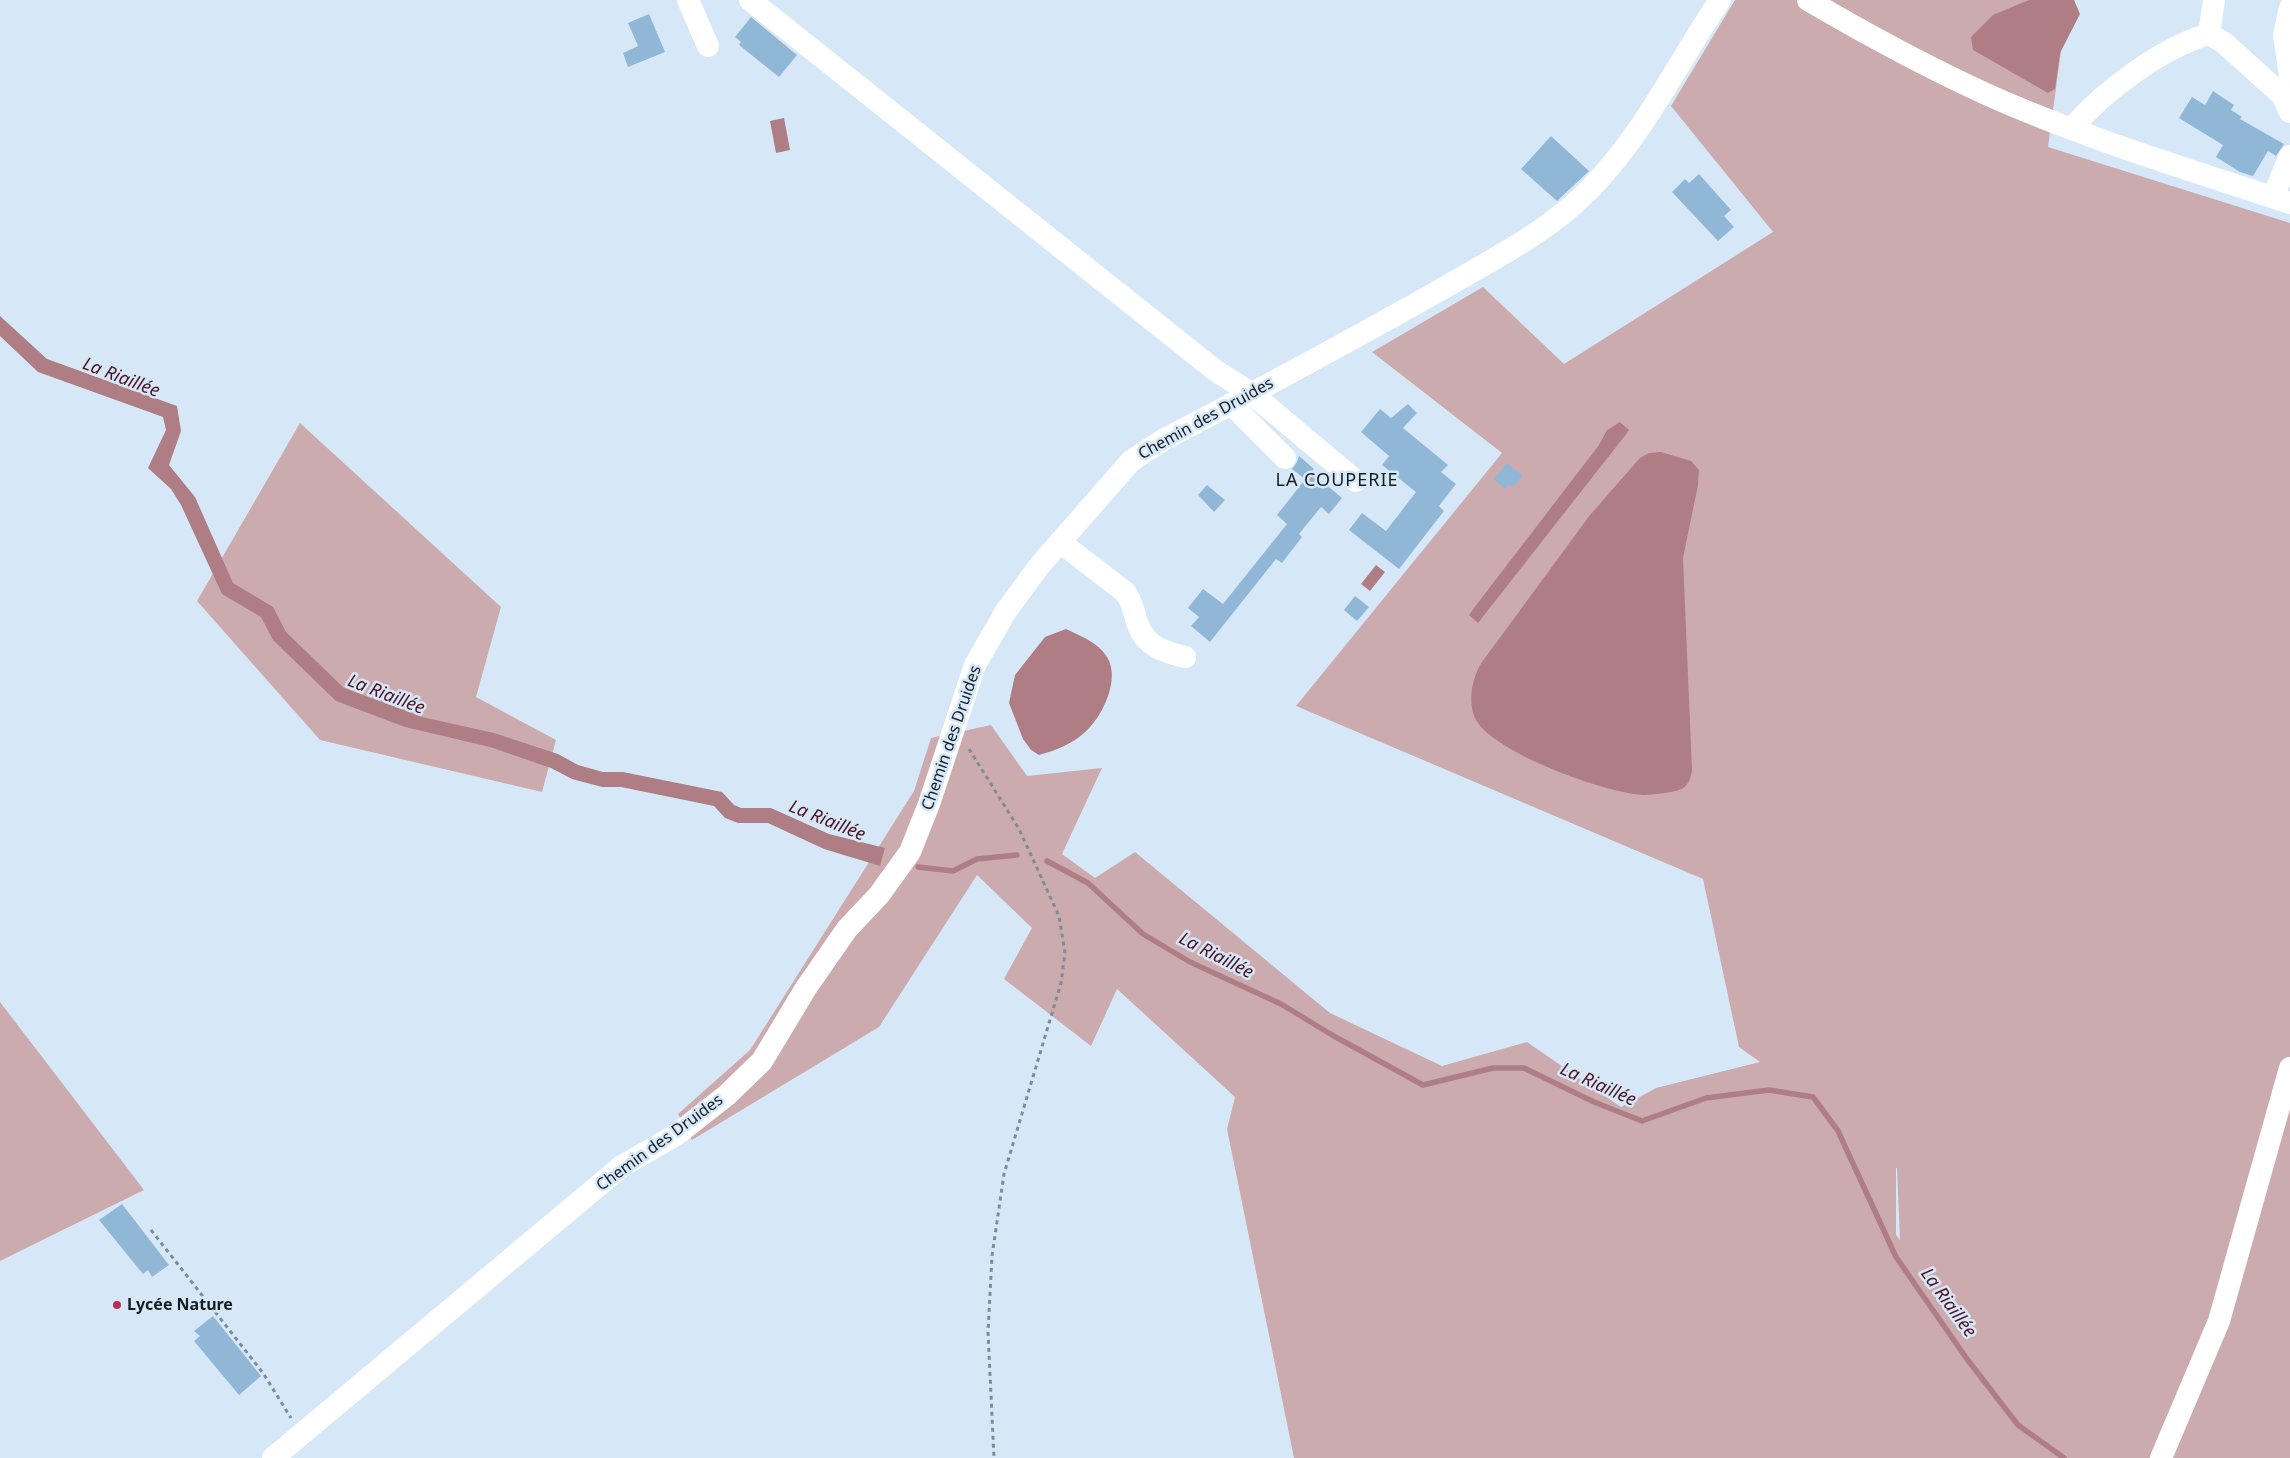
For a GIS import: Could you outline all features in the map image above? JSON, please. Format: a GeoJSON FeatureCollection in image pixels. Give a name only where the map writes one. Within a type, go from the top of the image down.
{"type":"FeatureCollection","features":[{"type":"Feature","properties":{"kind":"street"},"geometry":{"type":"LineString","coordinates":[[688,0],[708,46]]}},
{"type":"Feature","properties":{"kind":"street"},"geometry":{"type":"LineString","coordinates":[[750,0],[1216,371],[1251,393],[1356,480]]}},
{"type":"Feature","properties":{"kind":"street","name":"Chemin des Druides"},"geometry":{"type":"LineString","coordinates":[[273,1458],[300,1433],[622,1166],[676,1135],[727,1095],[762,1061],[806,988],[847,928],[879,895],[910,852],[929,804],[975,666],[1006,611],[1060,542],[1131,461],[1163,440],[1419,302],[1511,249],[1560,217],[1590,190],[1634,138],[1720,0]]}},
{"type":"Feature","properties":{"kind":"street"},"geometry":{"type":"LineString","coordinates":[[1808,0],[1902,53],[1987,94],[2072,128],[2281,200],[2290,156]]}},
{"type":"Feature","properties":{"kind":"street"},"geometry":{"type":"LineString","coordinates":[[2209,34],[2214,0]]}},
{"type":"Feature","properties":{"kind":"street"},"geometry":{"type":"LineString","coordinates":[[2288,91],[2284,34],[2290,8]]}},
{"type":"Feature","properties":{"kind":"street"},"geometry":{"type":"LineString","coordinates":[[2072,128],[2081,117],[2139,68],[2189,40],[2209,34],[2223,42],[2288,91]]}},
{"type":"Feature","properties":{"kind":"street"},"geometry":{"type":"LineString","coordinates":[[1231,404],[1285,458]]}},
{"type":"Feature","properties":{"kind":"street"},"geometry":{"type":"LineString","coordinates":[[1060,542],[1125,592],[1132,602],[1138,625],[1145,638],[1160,651],[1185,657]]}},
{"type":"Feature","properties":{"kind":"street"},"geometry":{"type":"LineString","coordinates":[[2161,1458],[2220,1321],[2290,1068]]}},
{"type":"Feature","properties":{"kind":"path"},"geometry":{"type":"LineString","coordinates":[[955,725],[1019,829],[1059,916],[1065,953],[1061,983],[1004,1174],[992,1256],[988,1332],[994,1458]]}},
{"type":"Feature","properties":{"kind":"path"},"geometry":{"type":"LineString","coordinates":[[151,1230],[263,1373],[300,1433]]}},
{"type":"Feature","properties":{"kind":"shaded area"},"geometry":{"type":"Polygon","coordinates":[[[1735,0],[2068,0],[2048,147],[2290,223],[2290,1458],[1294,1458],[1227,1129],[1235,1097],[1117,989],[1091,1046],[1004,979],[1032,928],[977,875],[879,1027],[692,1140],[678,1114],[750,1050],[914,791],[931,738],[991,725],[1027,776],[1102,768],[1062,854],[1095,878],[1135,852],[1330,1013],[1442,1066],[1527,1042],[1621,1107],[1656,1088],[1760,1062],[1739,1047],[1703,879],[1296,706],[1502,453],[1372,352],[1483,287],[1564,364],[1773,232],[1671,106],[1735,0]],[[1897,1168],[1896,1235],[1900,1240],[1897,1168]]]}},
{"type":"Feature","properties":{"kind":"shaded area"},"geometry":{"type":"Polygon","coordinates":[[[2029,0],[2074,0],[2080,14],[2060,53],[2055,89],[2048,93],[1973,50],[1971,37],[1993,15],[2029,0]]]}},
{"type":"Feature","properties":{"kind":"shaded area"},"geometry":{"type":"Polygon","coordinates":[[[784,118],[790,150],[776,153],[770,121],[784,118]]]}},
{"type":"Feature","properties":{"kind":"shaded area"},"geometry":{"type":"Polygon","coordinates":[[[0,316],[47,359],[177,406],[181,431],[169,465],[195,497],[233,583],[273,607],[286,632],[344,688],[422,717],[494,733],[558,754],[578,765],[603,772],[623,772],[722,792],[734,805],[741,808],[771,808],[829,834],[885,848],[880,866],[824,849],[768,823],[738,823],[725,818],[714,806],[621,787],[602,787],[572,779],[551,768],[490,747],[405,727],[336,701],[273,640],[261,617],[222,594],[181,505],[171,489],[148,468],[166,430],[163,417],[38,372],[0,336],[0,316]]]}},
{"type":"Feature","properties":{"kind":"shaded area"},"geometry":{"type":"Polygon","coordinates":[[[1620,422],[1629,430],[1627,433],[1478,623],[1469,615],[1599,445],[1607,430],[1620,422]]]}},
{"type":"Feature","properties":{"kind":"shaded area"},"geometry":{"type":"Polygon","coordinates":[[[300,423],[501,607],[476,697],[556,740],[542,792],[320,740],[197,601],[300,423]]]}},
{"type":"Feature","properties":{"kind":"shaded area"},"geometry":{"type":"Polygon","coordinates":[[[1661,452],[1691,461],[1699,470],[1698,485],[1683,558],[1692,770],[1688,783],[1682,789],[1644,795],[1605,788],[1580,780],[1553,770],[1505,746],[1487,733],[1476,720],[1471,698],[1473,682],[1482,662],[1590,515],[1640,458],[1649,453],[1661,452]]]}},
{"type":"Feature","properties":{"kind":"shaded area"},"geometry":{"type":"Polygon","coordinates":[[[1376,565],[1385,572],[1370,591],[1361,584],[1376,565]]]}},
{"type":"Feature","properties":{"kind":"shaded area"},"geometry":{"type":"Polygon","coordinates":[[[1066,629],[1099,647],[1107,657],[1111,666],[1111,687],[1103,708],[1084,733],[1063,747],[1039,755],[1031,750],[1023,739],[1009,703],[1015,675],[1045,637],[1066,629]]]}},
{"type":"Feature","properties":{"kind":"shaded area"},"geometry":{"type":"Polygon","coordinates":[[[0,1002],[144,1190],[0,1261],[0,1002]]]}},
{"type":"Feature","properties":{"kind":"building"},"geometry":{"type":"Polygon","coordinates":[[[649,14],[665,52],[628,67],[623,53],[638,46],[628,23],[649,14]]]}},
{"type":"Feature","properties":{"kind":"building"},"geometry":{"type":"Polygon","coordinates":[[[751,17],[797,55],[779,77],[739,45],[741,42],[735,37],[751,17]]]}},
{"type":"Feature","properties":{"kind":"building"},"geometry":{"type":"Polygon","coordinates":[[[2213,91],[2234,105],[2231,110],[2242,117],[2240,119],[2284,144],[2276,156],[2268,151],[2253,176],[2240,172],[2216,157],[2223,145],[2179,118],[2192,97],[2205,105],[2213,91]]]}},
{"type":"Feature","properties":{"kind":"building"},"geometry":{"type":"Polygon","coordinates":[[[1551,136],[1589,171],[1557,201],[1521,169],[1551,136]]]}},
{"type":"Feature","properties":{"kind":"building"},"geometry":{"type":"Polygon","coordinates":[[[1699,174],[1731,210],[1724,216],[1734,227],[1718,241],[1672,192],[1685,179],[1689,183],[1699,174]]]}},
{"type":"Feature","properties":{"kind":"building"},"geometry":{"type":"Polygon","coordinates":[[[1408,404],[1417,413],[1403,428],[1448,465],[1441,472],[1456,484],[1439,506],[1444,511],[1399,569],[1349,530],[1362,513],[1386,531],[1416,492],[1382,465],[1389,456],[1361,432],[1380,409],[1391,418],[1408,404]]]}},
{"type":"Feature","properties":{"kind":"building"},"geometry":{"type":"Polygon","coordinates":[[[1299,456],[1314,469],[1305,479],[1292,469],[1299,456]]]}},
{"type":"Feature","properties":{"kind":"building"},"geometry":{"type":"Polygon","coordinates":[[[1507,463],[1523,476],[1513,487],[1509,484],[1505,489],[1494,479],[1507,463]]]}},
{"type":"Feature","properties":{"kind":"building"},"geometry":{"type":"Polygon","coordinates":[[[1311,472],[1342,498],[1329,514],[1321,507],[1299,534],[1302,537],[1282,563],[1276,559],[1210,642],[1191,626],[1199,617],[1188,608],[1203,589],[1223,604],[1287,524],[1277,515],[1311,472]]]}},
{"type":"Feature","properties":{"kind":"building"},"geometry":{"type":"Polygon","coordinates":[[[1207,485],[1225,500],[1214,512],[1198,495],[1207,485]]]}},
{"type":"Feature","properties":{"kind":"building"},"geometry":{"type":"Polygon","coordinates":[[[1355,596],[1369,607],[1357,621],[1344,610],[1355,596]]]}},
{"type":"Feature","properties":{"kind":"building"},"geometry":{"type":"Polygon","coordinates":[[[122,1204],[169,1265],[152,1277],[148,1270],[143,1274],[99,1220],[122,1204]]]}},
{"type":"Feature","properties":{"kind":"building"},"geometry":{"type":"Polygon","coordinates":[[[213,1316],[261,1376],[239,1395],[194,1341],[200,1336],[194,1331],[213,1316]]]}},
{"type":"Feature","properties":{"kind":"waterway","name":"La Riaillée"},"geometry":{"type":"LineString","coordinates":[[918,867],[953,871],[977,859],[1017,855]]}},
{"type":"Feature","properties":{"kind":"waterway","name":"La Riaillée"},"geometry":{"type":"LineString","coordinates":[[1047,861],[1088,883],[1143,934],[1190,962],[1281,1004],[1332,1035],[1423,1085],[1493,1068],[1524,1068],[1594,1102],[1642,1121],[1706,1098],[1769,1090],[1813,1097],[1838,1131],[1896,1257],[1967,1359],[2018,1425],[2064,1458]]}},
{"type":"Feature","properties":{"kind":"place","name":"Lycée Nature"},"geometry":{"type":"Point","coordinates":[117,1305]}},
{"type":"Feature","properties":{"kind":"district","name":"LA COUPERIE"},"geometry":{"type":"Point","coordinates":[1337,481]}}]}
